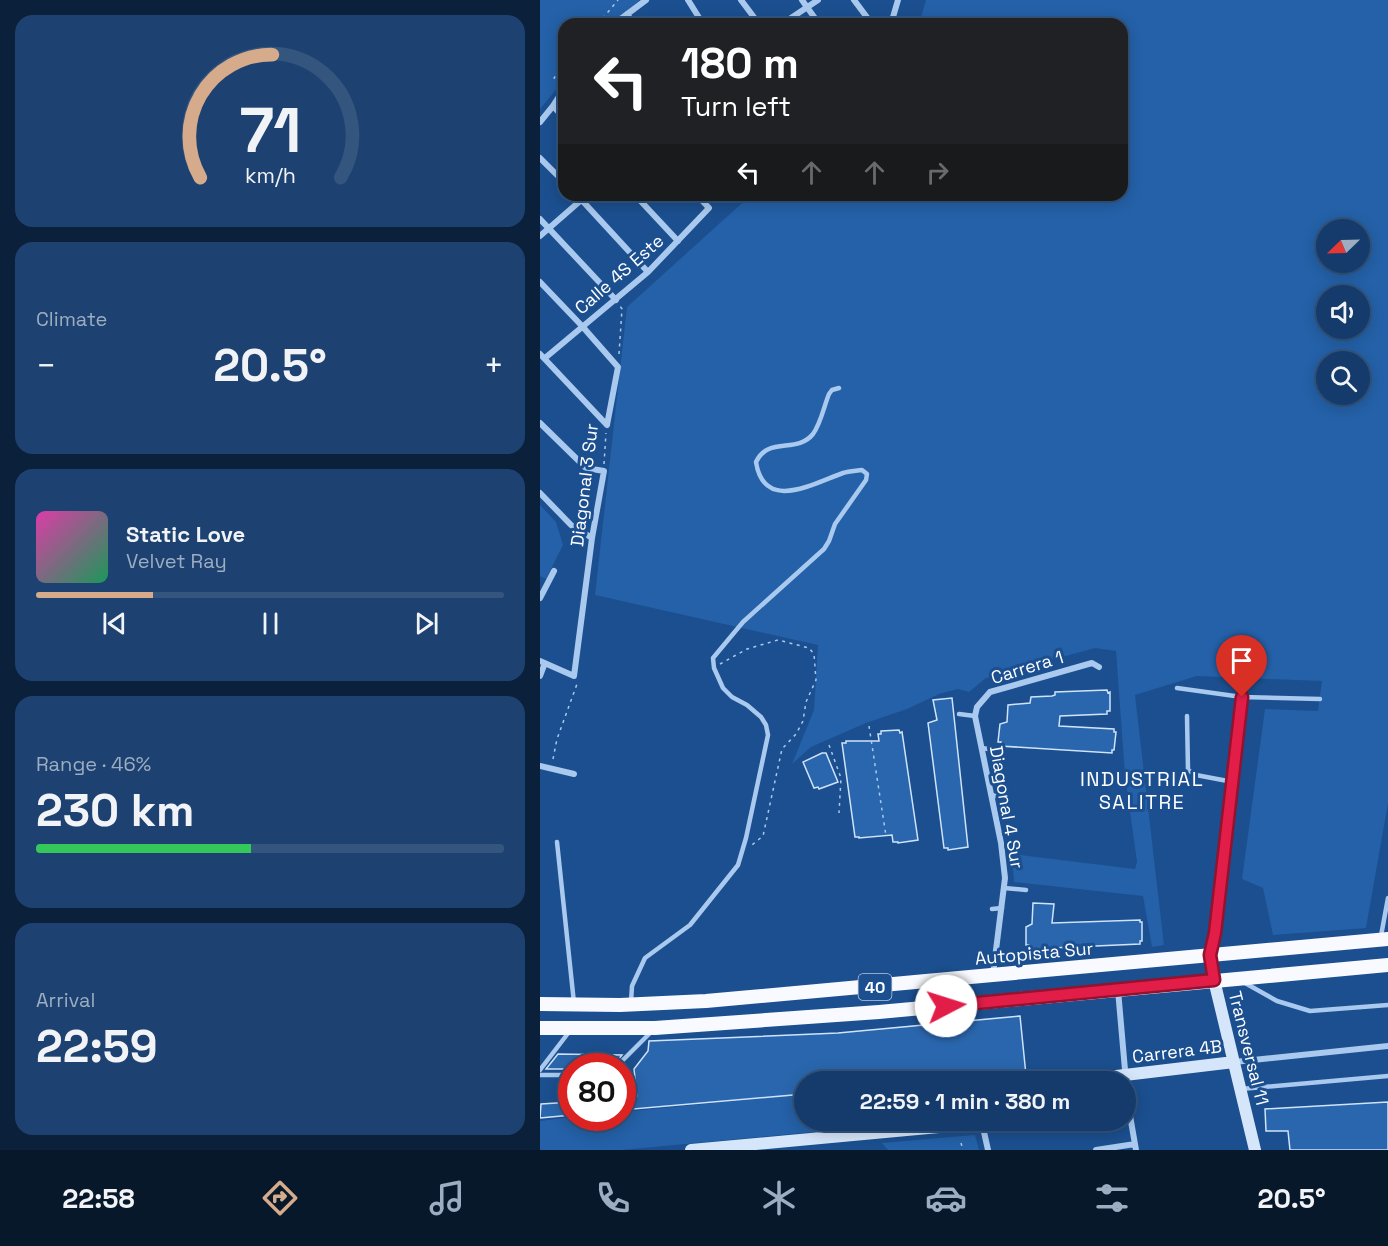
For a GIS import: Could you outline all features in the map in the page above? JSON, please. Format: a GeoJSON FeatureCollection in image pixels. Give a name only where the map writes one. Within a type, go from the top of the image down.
{"type":"FeatureCollection","features":[{"type":"Feature","properties":{"kind":"highway","name":"Autopista Sur"},"geometry":{"type":"LineString","coordinates":[[540,1004],[631,1005],[706,1001],[1384,939]]}},
{"type":"Feature","properties":{"kind":"highway","name":"40"},"geometry":{"type":"LineString","coordinates":[[540,1028],[655,1028],[879,1012],[1388,965]]}},
{"type":"Feature","properties":{"kind":"main road","name":"Transversal 11"},"geometry":{"type":"LineString","coordinates":[[1210,955],[1255,1150]]}},
{"type":"Feature","properties":{"kind":"main road","name":"Carrera 4B"},"geometry":{"type":"LineString","coordinates":[[1136,1074],[1233,1062]]}},
{"type":"Feature","properties":{"kind":"main road"},"geometry":{"type":"LineString","coordinates":[[691,1150],[739,1148],[898,1131]]}},
{"type":"Feature","properties":{"kind":"street"},"geometry":{"type":"LineString","coordinates":[[622,18],[646,0]]}},
{"type":"Feature","properties":{"kind":"street"},"geometry":{"type":"LineString","coordinates":[[688,0],[700,18]]}},
{"type":"Feature","properties":{"kind":"street"},"geometry":{"type":"LineString","coordinates":[[741,0],[754,18]]}},
{"type":"Feature","properties":{"kind":"street"},"geometry":{"type":"LineString","coordinates":[[802,0],[815,18]]}},
{"type":"Feature","properties":{"kind":"street"},"geometry":{"type":"LineString","coordinates":[[791,18],[818,0]]}},
{"type":"Feature","properties":{"kind":"street"},"geometry":{"type":"LineString","coordinates":[[854,0],[868,18]]}},
{"type":"Feature","properties":{"kind":"street"},"geometry":{"type":"LineString","coordinates":[[893,18],[898,0]]}},
{"type":"Feature","properties":{"kind":"street"},"geometry":{"type":"LineString","coordinates":[[627,14],[630,18]]}},
{"type":"Feature","properties":{"kind":"street"},"geometry":{"type":"LineString","coordinates":[[540,122],[558,98]]}},
{"type":"Feature","properties":{"kind":"street"},"geometry":{"type":"LineString","coordinates":[[553,106],[558,111]]}},
{"type":"Feature","properties":{"kind":"street"},"geometry":{"type":"LineString","coordinates":[[540,158],[558,176]]}},
{"type":"Feature","properties":{"kind":"street"},"geometry":{"type":"LineString","coordinates":[[540,236],[578,201]]}},
{"type":"Feature","properties":{"kind":"street"},"geometry":{"type":"LineString","coordinates":[[586,201],[648,272]]}},
{"type":"Feature","properties":{"kind":"street"},"geometry":{"type":"LineString","coordinates":[[641,201],[678,241]]}},
{"type":"Feature","properties":{"kind":"street","name":"Calle 4S Este"},"geometry":{"type":"LineString","coordinates":[[542,356],[616,300],[648,272],[709,208],[703,201]]}},
{"type":"Feature","properties":{"kind":"street"},"geometry":{"type":"LineString","coordinates":[[540,219],[616,300]]}},
{"type":"Feature","properties":{"kind":"street"},"geometry":{"type":"LineString","coordinates":[[540,282],[618,367]]}},
{"type":"Feature","properties":{"kind":"street"},"geometry":{"type":"LineString","coordinates":[[542,356],[607,425]]}},
{"type":"Feature","properties":{"kind":"street","name":"Diagonal 3 Sur"},"geometry":{"type":"LineString","coordinates":[[607,425],[618,367]]}},
{"type":"Feature","properties":{"kind":"street"},"geometry":{"type":"LineString","coordinates":[[540,423],[586,468],[604,471]]}},
{"type":"Feature","properties":{"kind":"street","name":"Diagonal 3 Sur"},"geometry":{"type":"LineString","coordinates":[[574,676],[592,538],[604,471]]}},
{"type":"Feature","properties":{"kind":"street"},"geometry":{"type":"LineString","coordinates":[[540,493],[571,525],[592,538]]}},
{"type":"Feature","properties":{"kind":"street"},"geometry":{"type":"LineString","coordinates":[[540,598],[554,571]]}},
{"type":"Feature","properties":{"kind":"street"},"geometry":{"type":"LineString","coordinates":[[540,676],[542,662],[574,676]]}},
{"type":"Feature","properties":{"kind":"street","name":"Carrera 1"},"geometry":{"type":"LineString","coordinates":[[975,716],[977,707],[990,692],[1092,663],[1100,667]]}},
{"type":"Feature","properties":{"kind":"street","name":"Diagonal 4 Sur"},"geometry":{"type":"LineString","coordinates":[[975,716],[1001,843],[1005,878],[993,975]]}},
{"type":"Feature","properties":{"kind":"street"},"geometry":{"type":"LineString","coordinates":[[540,766],[574,774]]}},
{"type":"Feature","properties":{"kind":"street"},"geometry":{"type":"LineString","coordinates":[[1118,989],[1126,1071]]}},
{"type":"Feature","properties":{"kind":"street"},"geometry":{"type":"LineString","coordinates":[[1233,1062],[1388,1046]]}},
{"type":"Feature","properties":{"kind":"street"},"geometry":{"type":"LineString","coordinates":[[984,1131],[988,1150]]}},
{"type":"Feature","properties":{"kind":"street"},"geometry":{"type":"LineString","coordinates":[[1096,1150],[1135,1147],[1132,1131]]}},
{"type":"Feature","properties":{"kind":"lane"},"geometry":{"type":"LineString","coordinates":[[631,1005],[632,986],[645,958],[666,945],[690,925],[738,865],[757,791],[768,735],[761,717],[723,688],[714,668],[713,658],[743,622],[824,549],[835,524],[866,480],[867,474],[862,470],[847,472],[798,490],[781,491],[767,486],[757,467],[756,462],[764,451],[771,447],[799,444],[813,435],[829,394],[832,390],[839,388]]}},
{"type":"Feature","properties":{"kind":"lane"},"geometry":{"type":"LineString","coordinates":[[1177,688],[1242,697],[1320,699]]}},
{"type":"Feature","properties":{"kind":"lane"},"geometry":{"type":"LineString","coordinates":[[1210,955],[1215,933],[1242,697]]}},
{"type":"Feature","properties":{"kind":"lane"},"geometry":{"type":"LineString","coordinates":[[959,714],[975,716]]}},
{"type":"Feature","properties":{"kind":"lane"},"geometry":{"type":"LineString","coordinates":[[1187,716],[1188,770],[1196,775],[1233,782]]}},
{"type":"Feature","properties":{"kind":"lane"},"geometry":{"type":"LineString","coordinates":[[982,748],[993,750]]}},
{"type":"Feature","properties":{"kind":"lane"},"geometry":{"type":"LineString","coordinates":[[992,795],[1001,797]]}},
{"type":"Feature","properties":{"kind":"lane"},"geometry":{"type":"LineString","coordinates":[[557,842],[574,1005]]}},
{"type":"Feature","properties":{"kind":"lane"},"geometry":{"type":"LineString","coordinates":[[1004,888],[1026,890]]}},
{"type":"Feature","properties":{"kind":"lane"},"geometry":{"type":"LineString","coordinates":[[1384,939],[1388,900]]}},
{"type":"Feature","properties":{"kind":"lane"},"geometry":{"type":"LineString","coordinates":[[992,909],[1002,908]]}},
{"type":"Feature","properties":{"kind":"lane"},"geometry":{"type":"LineString","coordinates":[[1238,978],[1276,1001],[1310,1011],[1388,1005]]}},
{"type":"Feature","properties":{"kind":"lane"},"geometry":{"type":"LineString","coordinates":[[630,1053],[655,1028]]}},
{"type":"Feature","properties":{"kind":"lane"},"geometry":{"type":"LineString","coordinates":[[540,1070],[572,1029]]}},
{"type":"Feature","properties":{"kind":"lane"},"geometry":{"type":"LineString","coordinates":[[540,1075],[558,1075]]}},
{"type":"Feature","properties":{"kind":"lane"},"geometry":{"type":"LineString","coordinates":[[1240,1088],[1388,1076]]}},
{"type":"Feature","properties":{"kind":"path"},"geometry":{"type":"LineString","coordinates":[[603,18],[618,0]]}},
{"type":"Feature","properties":{"kind":"path"},"geometry":{"type":"LineString","coordinates":[[616,300],[622,309],[618,367]]}},
{"type":"Feature","properties":{"kind":"path","name":"Diagonal 3 Sur"},"geometry":{"type":"LineString","coordinates":[[604,471],[607,425]]}},
{"type":"Feature","properties":{"kind":"path"},"geometry":{"type":"LineString","coordinates":[[714,668],[747,649],[778,640],[808,648],[814,654],[816,665],[816,680],[806,702],[803,721],[796,734],[782,749],[763,836],[741,853]]}},
{"type":"Feature","properties":{"kind":"path"},"geometry":{"type":"LineString","coordinates":[[550,769],[556,739],[578,683],[574,676]]}},
{"type":"Feature","properties":{"kind":"path"},"geometry":{"type":"LineString","coordinates":[[870,726],[886,836]]}},
{"type":"Feature","properties":{"kind":"path"},"geometry":{"type":"LineString","coordinates":[[829,745],[841,778],[839,813]]}},
{"type":"Feature","properties":{"kind":"path"},"geometry":{"type":"LineString","coordinates":[[961,1143],[963,1150]]}},
{"type":"Feature","properties":{"kind":"shaded area"},"geometry":{"type":"Polygon","coordinates":[[[540,0],[640,0],[619,18],[558,18],[558,87],[540,109],[540,0]]]}},
{"type":"Feature","properties":{"kind":"shaded area"},"geometry":{"type":"Polygon","coordinates":[[[926,0],[1388,0],[1388,803],[1366,928],[1273,935],[1263,888],[1242,879],[1265,709],[1318,711],[1322,681],[1197,676],[1135,695],[1164,945],[1152,947],[1143,896],[1014,882],[1012,854],[1135,869],[1137,862],[1125,775],[1116,651],[1095,648],[986,678],[969,692],[958,689],[939,694],[811,747],[792,764],[814,710],[818,645],[595,595],[627,307],[744,201],[1128,201],[1128,18],[921,18],[926,0]]]}},
{"type":"Feature","properties":{"kind":"shaded area"},"geometry":{"type":"Polygon","coordinates":[[[540,505],[556,522],[563,545],[546,579],[540,576],[540,505]]]}},
{"type":"Feature","properties":{"kind":"shaded area"},"geometry":{"type":"Polygon","coordinates":[[[794,1095],[794,1131],[823,1131],[622,1150],[540,1150],[540,1121],[558,1119],[558,1131],[636,1131],[636,1111],[794,1095]]]}},
{"type":"Feature","properties":{"kind":"shaded area"},"geometry":{"type":"Polygon","coordinates":[[[975,1135],[979,1150],[888,1150],[882,1143],[975,1135]]]}},
{"type":"Feature","properties":{"kind":"building"},"geometry":{"type":"Polygon","coordinates":[[[1107,690],[1108,693],[1110,692],[1110,711],[1107,711],[1107,714],[1060,716],[1059,726],[1114,729],[1116,732],[1112,753],[1000,746],[1001,742],[998,742],[1000,724],[1007,722],[1008,705],[1030,703],[1031,697],[1052,696],[1055,692],[1107,690]]]}},
{"type":"Feature","properties":{"kind":"building"},"geometry":{"type":"Polygon","coordinates":[[[952,698],[968,847],[948,850],[944,848],[928,723],[937,720],[933,700],[952,698]]]}},
{"type":"Feature","properties":{"kind":"building"},"geometry":{"type":"Polygon","coordinates":[[[899,730],[900,733],[902,732],[918,840],[898,843],[893,842],[892,835],[855,837],[842,743],[879,741],[878,734],[881,734],[881,731],[899,730]]]}},
{"type":"Feature","properties":{"kind":"building"},"geometry":{"type":"Polygon","coordinates":[[[826,753],[838,782],[819,789],[814,788],[803,762],[826,753]]]}},
{"type":"Feature","properties":{"kind":"building"},"geometry":{"type":"Polygon","coordinates":[[[1033,903],[1054,904],[1052,923],[1140,920],[1142,922],[1142,941],[1140,944],[1029,949],[1029,945],[1026,945],[1026,927],[1032,924],[1033,903]]]}},
{"type":"Feature","properties":{"kind":"building"},"geometry":{"type":"Polygon","coordinates":[[[1020,1016],[1026,1071],[794,1071],[794,1095],[636,1109],[636,1066],[648,1051],[649,1041],[838,1033],[1020,1016]]]}},
{"type":"Feature","properties":{"kind":"building"},"geometry":{"type":"Polygon","coordinates":[[[558,1054],[558,1069],[546,1069],[558,1054]]]}},
{"type":"Feature","properties":{"kind":"building"},"geometry":{"type":"Polygon","coordinates":[[[1388,1102],[1388,1150],[1290,1150],[1288,1131],[1266,1131],[1265,1109],[1388,1102]]]}},
{"type":"Feature","properties":{"kind":"building"},"geometry":{"type":"Polygon","coordinates":[[[558,1103],[558,1116],[540,1118],[541,1104],[558,1103]]]}},
{"type":"Feature","properties":{"kind":"district","name":"INDUSTRIAL SALITRE"},"geometry":{"type":"Point","coordinates":[1142,790]}},
{"type":"Feature","properties":{"kind":"route"},"geometry":{"type":"LineString","coordinates":[[946,1006],[1214,980],[1210,955],[1215,933],[1242,697]]}}]}
